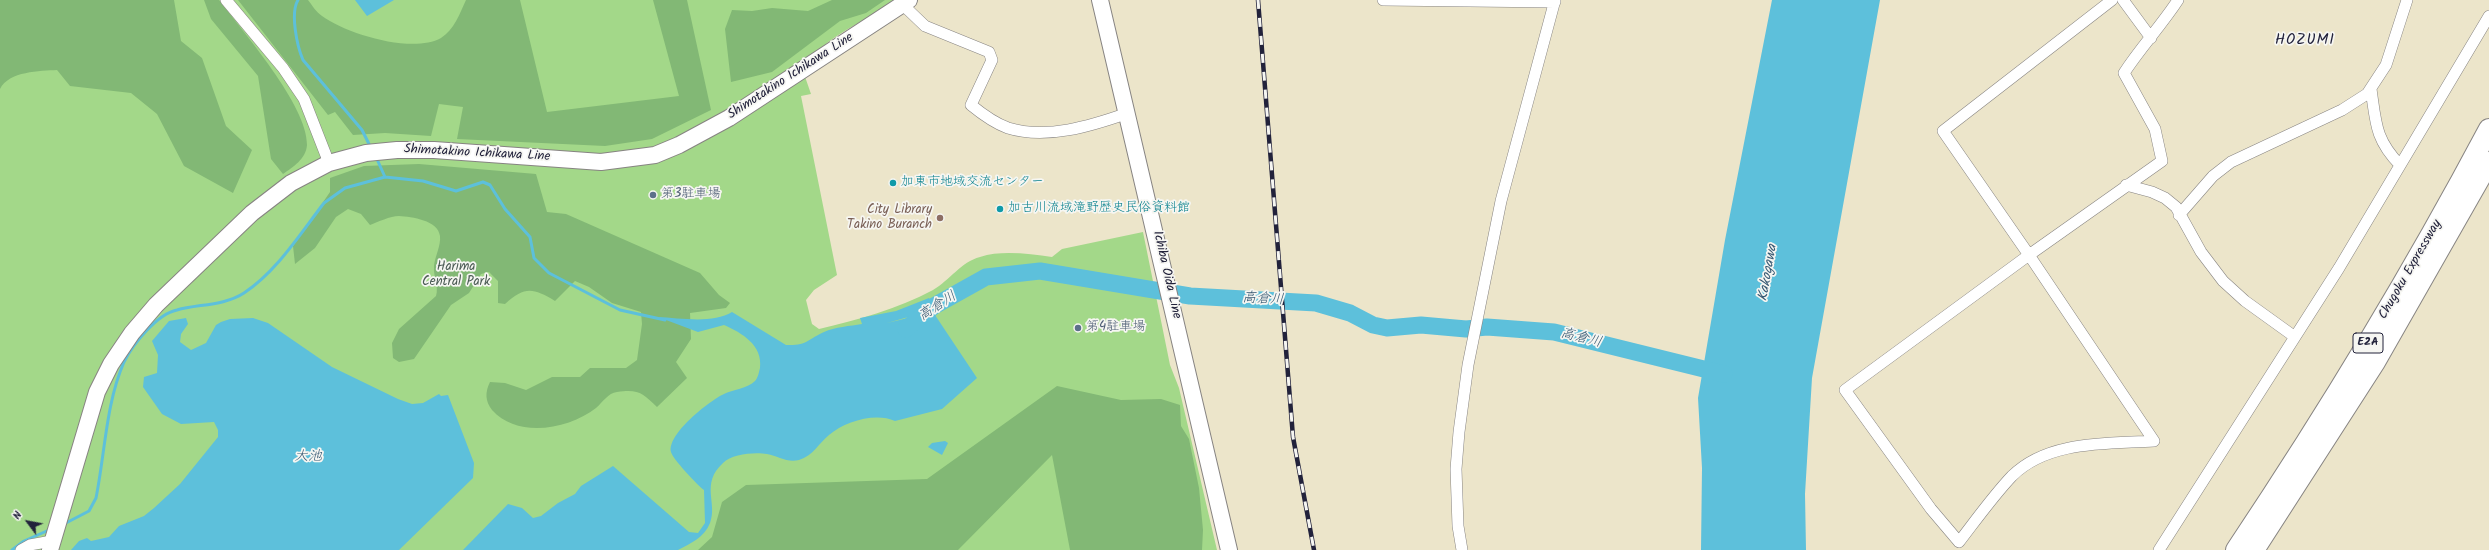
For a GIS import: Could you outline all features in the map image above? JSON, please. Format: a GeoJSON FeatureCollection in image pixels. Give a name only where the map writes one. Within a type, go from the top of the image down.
{"type":"FeatureCollection","features":[{"type":"Feature","properties":{"kind":"highway","name":"Chugoku Expressway"},"geometry":{"type":"LineString","coordinates":[[2236,550],[2362,354],[2447,208],[2489,129]]}},
{"type":"Feature","properties":{"kind":"highway","name":"Chugoku Expressway"},"geometry":{"type":"LineString","coordinates":[[2254,550],[2296,488],[2375,362],[2489,162]]}},
{"type":"Feature","properties":{"kind":"main road","name":"Ichiba Oida Line"},"geometry":{"type":"LineString","coordinates":[[1100,0],[1169,287],[1229,550]]}},
{"type":"Feature","properties":{"kind":"main road","name":"Shimotakino Ichikawa Line"},"geometry":{"type":"LineString","coordinates":[[51,546],[97,392],[111,364],[132,333],[156,305],[252,213],[292,183],[329,163],[366,153],[397,150],[434,150],[601,162],[655,155],[680,145],[729,118],[906,2]]}},
{"type":"Feature","properties":{"kind":"street"},"geometry":{"type":"LineString","coordinates":[[226,0],[283,68],[304,99],[329,163]]}},
{"type":"Feature","properties":{"kind":"street"},"geometry":{"type":"LineString","coordinates":[[1383,0],[1555,1],[1500,201],[1468,366],[1458,432],[1456,469],[1458,526],[1462,550]]}},
{"type":"Feature","properties":{"kind":"street"},"geometry":{"type":"LineString","coordinates":[[2112,0],[1943,131],[2029,255],[2154,441],[2075,447],[2049,453],[2030,462],[2013,475],[1959,542],[1931,509],[1845,390],[2029,255],[2162,161],[2155,129],[2124,73],[2144,43],[2151,38],[2178,0]]}},
{"type":"Feature","properties":{"kind":"street"},"geometry":{"type":"LineString","coordinates":[[2123,0],[2151,38]]}},
{"type":"Feature","properties":{"kind":"street"},"geometry":{"type":"LineString","coordinates":[[2179,215],[2213,176],[2231,162],[2342,110],[2371,89],[2386,65],[2407,0]]}},
{"type":"Feature","properties":{"kind":"street"},"geometry":{"type":"LineString","coordinates":[[906,2],[925,26],[989,52],[992,60],[971,105],[1008,128],[1037,132],[1062,130],[1099,123],[1128,113]]}},
{"type":"Feature","properties":{"kind":"street"},"geometry":{"type":"LineString","coordinates":[[2160,550],[2400,165],[2489,16]]}},
{"type":"Feature","properties":{"kind":"street"},"geometry":{"type":"LineString","coordinates":[[2371,89],[2376,128],[2382,143],[2400,165]]}},
{"type":"Feature","properties":{"kind":"street"},"geometry":{"type":"LineString","coordinates":[[2126,185],[2165,198],[2176,207],[2179,215],[2201,252],[2223,281],[2245,301],[2294,337]]}},
{"type":"Feature","properties":{"kind":"street"},"geometry":{"type":"LineString","coordinates":[[21,550],[30,545],[51,546]]}},
{"type":"Feature","properties":{"kind":"green space"},"geometry":{"type":"Polygon","coordinates":[[[0,0],[174,0],[181,41],[202,58],[226,126],[252,150],[233,193],[184,166],[157,114],[131,93],[70,86],[57,70],[18,75],[4,83],[0,89],[0,0]]]}},
{"type":"Feature","properties":{"kind":"green space","name":"Harima Central Park"},"geometry":{"type":"Polygon","coordinates":[[[117,0],[899,0],[847,30],[823,46],[802,68],[811,94],[801,96],[837,275],[814,290],[806,300],[812,324],[819,329],[863,318],[906,303],[933,290],[961,267],[973,259],[980,257],[1006,253],[1052,257],[1062,249],[1143,232],[1170,365],[1179,388],[1217,550],[0,550],[0,62],[117,0]]]}},
{"type":"Feature","properties":{"kind":"green space"},"geometry":{"type":"Polygon","coordinates":[[[204,0],[219,0],[258,50],[286,90],[297,110],[304,129],[307,145],[306,150],[302,158],[283,174],[271,159],[258,76],[211,19],[204,0]]]}},
{"type":"Feature","properties":{"kind":"green space"},"geometry":{"type":"Polygon","coordinates":[[[238,0],[308,0],[322,16],[347,29],[380,40],[414,44],[429,42],[446,35],[456,21],[466,0],[520,0],[547,112],[679,96],[653,0],[687,0],[711,110],[652,139],[605,146],[457,139],[463,107],[439,104],[431,136],[385,133],[353,135],[335,112],[328,115],[238,0]]]}},
{"type":"Feature","properties":{"kind":"green space"},"geometry":{"type":"Polygon","coordinates":[[[832,0],[885,0],[866,13],[840,21],[772,72],[731,82],[725,29],[732,10],[752,11],[772,8],[808,11],[832,0]]]}},
{"type":"Feature","properties":{"kind":"green space"},"geometry":{"type":"Polygon","coordinates":[[[419,164],[536,174],[547,212],[566,214],[700,273],[719,295],[730,303],[726,308],[690,313],[691,339],[676,362],[687,378],[657,407],[648,398],[640,393],[624,391],[611,394],[596,408],[585,415],[558,426],[529,428],[515,425],[503,419],[492,410],[488,403],[487,389],[490,382],[505,383],[526,390],[552,377],[580,377],[590,368],[626,368],[637,360],[642,324],[641,312],[612,303],[589,287],[575,281],[555,301],[541,293],[529,291],[518,294],[505,304],[498,303],[498,281],[489,272],[481,274],[469,293],[451,305],[414,359],[399,362],[393,358],[392,343],[399,329],[436,296],[437,288],[434,266],[440,244],[440,236],[435,226],[424,220],[399,216],[388,218],[370,225],[361,214],[348,209],[336,217],[315,248],[295,264],[293,246],[330,192],[330,178],[364,166],[419,164]]]}},
{"type":"Feature","properties":{"kind":"green space"},"geometry":{"type":"Polygon","coordinates":[[[1057,386],[1121,400],[1161,399],[1180,405],[1181,426],[1189,439],[1199,488],[1203,530],[1202,550],[1070,550],[1052,455],[958,550],[698,550],[712,537],[722,502],[746,485],[927,479],[1057,386]]]}},
{"type":"Feature","properties":{"kind":"water"},"geometry":{"type":"Polygon","coordinates":[[[355,0],[394,0],[367,16],[355,0]]]}},
{"type":"Feature","properties":{"kind":"water","name":"Kakogawa"},"geometry":{"type":"Polygon","coordinates":[[[1772,0],[1880,0],[1812,378],[1805,494],[1806,550],[1701,550],[1702,468],[1698,398],[1725,240],[1772,0]]]}},
{"type":"Feature","properties":{"kind":"water"},"geometry":{"type":"Polygon","coordinates":[[[929,298],[936,308],[933,310],[887,323],[933,312],[977,378],[942,409],[895,421],[879,417],[861,419],[852,422],[836,430],[825,438],[808,456],[795,461],[790,461],[767,454],[756,453],[744,454],[727,460],[716,471],[712,478],[712,516],[710,523],[704,533],[697,540],[678,550],[463,550],[508,504],[522,508],[533,518],[541,516],[558,503],[575,494],[581,486],[613,466],[689,532],[698,533],[705,523],[704,490],[691,478],[672,455],[672,445],[675,436],[690,419],[709,403],[724,394],[755,381],[758,377],[760,360],[755,346],[750,341],[738,332],[724,325],[698,332],[658,317],[706,319],[724,316],[732,312],[786,345],[793,345],[807,342],[828,330],[862,324],[860,318],[896,311],[929,298]]]}},
{"type":"Feature","properties":{"kind":"water","name":"大池"},"geometry":{"type":"Polygon","coordinates":[[[186,318],[188,324],[181,334],[180,342],[191,350],[206,343],[216,325],[221,322],[230,319],[253,318],[268,323],[332,367],[398,399],[412,404],[423,403],[439,394],[441,396],[448,395],[474,463],[473,478],[399,550],[71,550],[79,541],[87,538],[91,541],[109,537],[119,526],[144,516],[180,484],[218,437],[218,430],[214,422],[181,424],[162,414],[143,387],[144,377],[157,373],[158,355],[152,341],[169,321],[186,318]]]}},
{"type":"Feature","properties":{"kind":"water"},"geometry":{"type":"Polygon","coordinates":[[[945,441],[948,443],[942,455],[928,447],[932,443],[945,441]]]}},
{"type":"Feature","properties":{"kind":"waterway"},"geometry":{"type":"LineString","coordinates":[[298,0],[294,21],[303,60],[362,130],[371,148]]}},
{"type":"Feature","properties":{"kind":"waterway"},"geometry":{"type":"LineString","coordinates":[[376,157],[385,177]]}},
{"type":"Feature","properties":{"kind":"waterway"},"geometry":{"type":"LineString","coordinates":[[64,524],[89,511],[96,498],[113,394],[124,362],[139,339],[154,323],[169,313],[185,308],[220,303],[244,293],[256,284],[277,263],[324,203],[345,188],[385,177],[423,181],[456,191],[483,182],[490,185],[505,209],[530,237],[534,258],[549,273],[620,310],[665,320]]}},
{"type":"Feature","properties":{"kind":"waterway","name":"高倉川"},"geometry":{"type":"LineString","coordinates":[[906,329],[934,306],[986,277],[1040,271],[1190,296],[1316,303],[1350,313],[1373,325],[1387,328],[1421,325],[1466,329],[1487,327],[1554,332],[1724,374]]}},
{"type":"Feature","properties":{"kind":"waterway"},"geometry":{"type":"LineString","coordinates":[[12,550],[24,541],[49,530]]}},
{"type":"Feature","properties":{"kind":"railway"},"geometry":{"type":"LineString","coordinates":[[1258,0],[1293,437],[1314,550]]}},
{"type":"Feature","properties":{"kind":"place","name":"加東市地域交流センター"},"geometry":{"type":"Point","coordinates":[893,183]}},
{"type":"Feature","properties":{"kind":"place","name":"第3駐車場"},"geometry":{"type":"Point","coordinates":[653,195]}},
{"type":"Feature","properties":{"kind":"place","name":"加古川流域滝野歴史民俗資料館"},"geometry":{"type":"Point","coordinates":[1000,209]}},
{"type":"Feature","properties":{"kind":"place","name":"City Library Takino Buranch"},"geometry":{"type":"Point","coordinates":[940,218]}},
{"type":"Feature","properties":{"kind":"place","name":"第4駐車場"},"geometry":{"type":"Point","coordinates":[1078,328]}},
{"type":"Feature","properties":{"kind":"district","name":"HOZUMI"},"geometry":{"type":"Point","coordinates":[2305,41]}}]}
